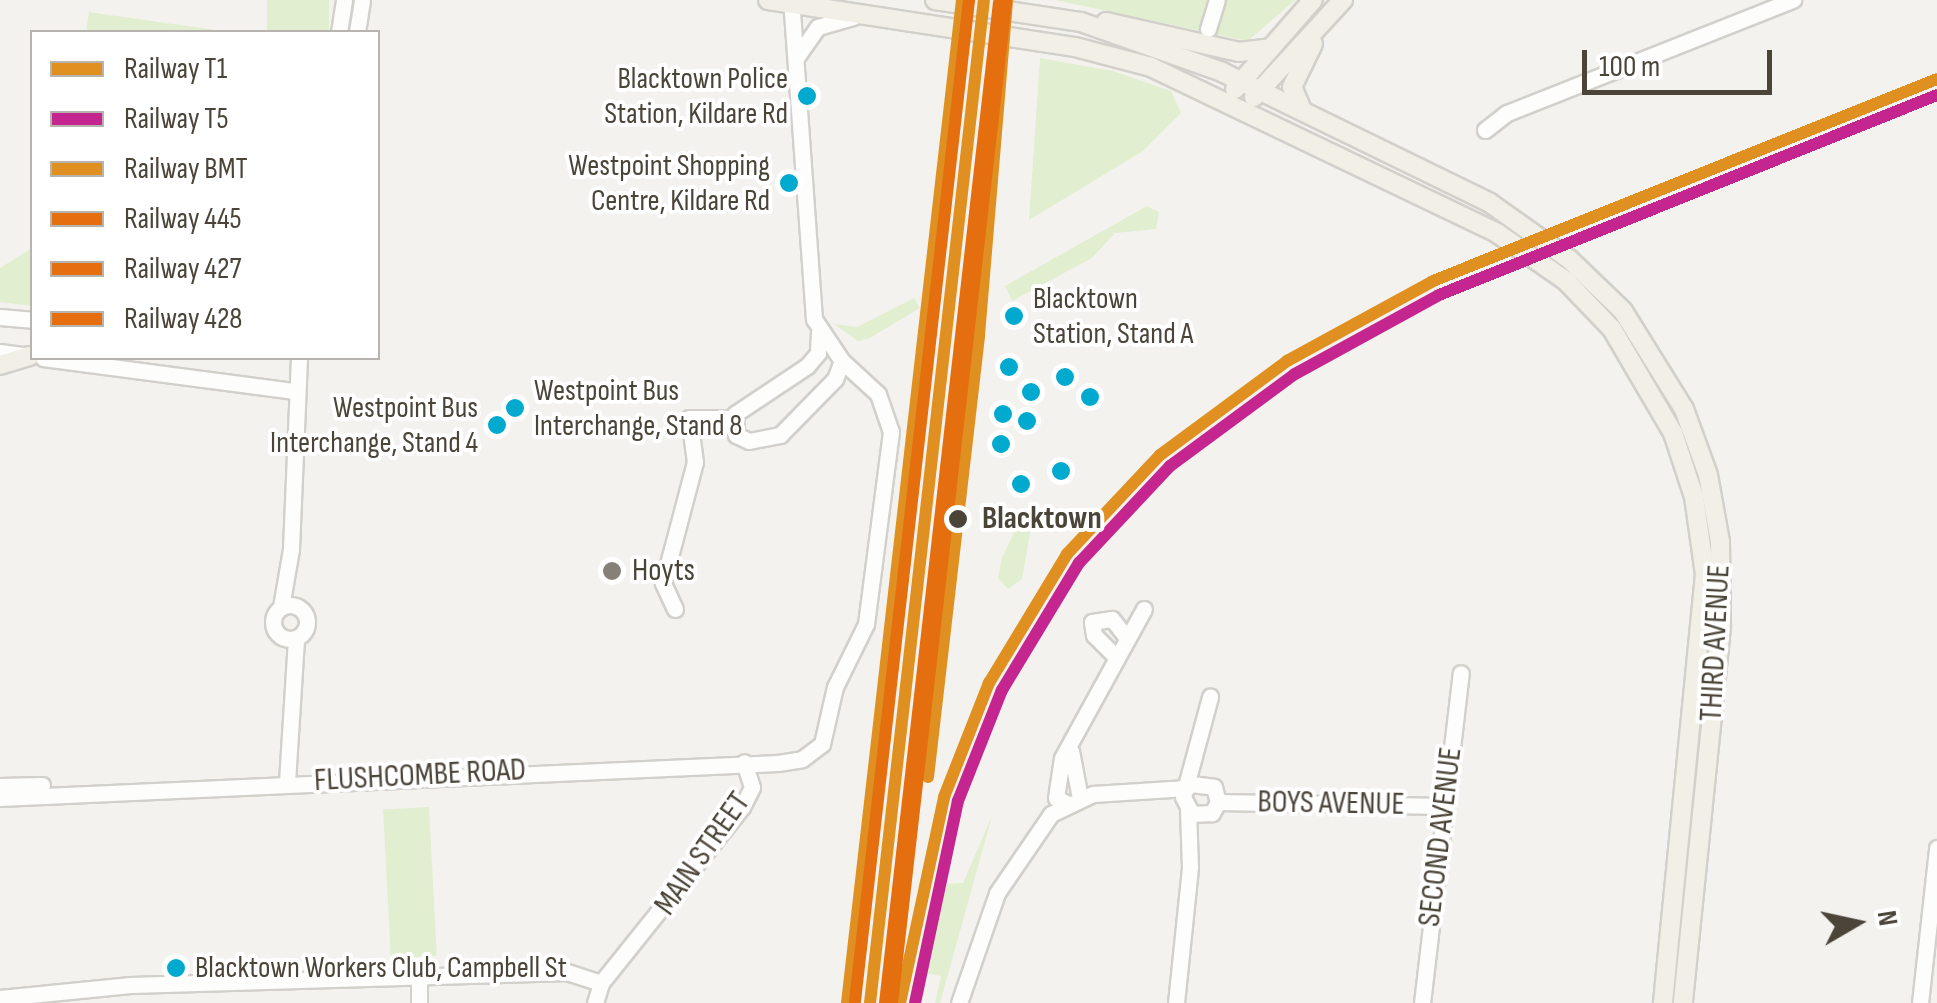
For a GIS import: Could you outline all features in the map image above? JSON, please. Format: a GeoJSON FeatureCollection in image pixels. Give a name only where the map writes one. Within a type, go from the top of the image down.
{"type":"FeatureCollection","features":[{"type":"Feature","properties":{"kind":"main road","name":"THIRD AVENUE"},"geometry":{"type":"LineString","coordinates":[[768,0],[1108,55],[1224,100],[1476,222],[1546,266],[1612,329],[1662,409],[1694,497],[1705,587],[1663,1003]]}},
{"type":"Feature","properties":{"kind":"main road"},"geometry":{"type":"LineString","coordinates":[[936,0],[1081,22],[1148,27],[1238,52],[1271,48]]}},
{"type":"Feature","properties":{"kind":"main road"},"geometry":{"type":"LineString","coordinates":[[1224,100],[1313,0]]}},
{"type":"Feature","properties":{"kind":"main road"},"geometry":{"type":"LineString","coordinates":[[1244,109],[1337,7]]}},
{"type":"Feature","properties":{"kind":"main road"},"geometry":{"type":"LineString","coordinates":[[1302,110],[1294,78],[1337,7]]}},
{"type":"Feature","properties":{"kind":"main road","name":"THIRD AVENUE"},"geometry":{"type":"LineString","coordinates":[[1081,22],[1242,81],[1490,202],[1569,259],[1623,311],[1684,409],[1713,497],[1722,589],[1683,1003]]}},
{"type":"Feature","properties":{"kind":"main road"},"geometry":{"type":"LineString","coordinates":[[0,365],[30,358]]}},
{"type":"Feature","properties":{"kind":"street"},"geometry":{"type":"LineString","coordinates":[[339,30],[344,0]]}},
{"type":"Feature","properties":{"kind":"street"},"geometry":{"type":"LineString","coordinates":[[358,30],[362,0]]}},
{"type":"Feature","properties":{"kind":"street"},"geometry":{"type":"LineString","coordinates":[[1208,29],[1217,0]]}},
{"type":"Feature","properties":{"kind":"street"},"geometry":{"type":"LineString","coordinates":[[1737,21],[1740,0]]}},
{"type":"Feature","properties":{"kind":"street"},"geometry":{"type":"LineString","coordinates":[[1486,130],[1507,113],[1793,0]]}},
{"type":"Feature","properties":{"kind":"street"},"geometry":{"type":"LineString","coordinates":[[675,609],[663,583],[694,462],[689,418],[732,418],[807,366],[818,353],[820,332],[812,304],[792,2]]}},
{"type":"Feature","properties":{"kind":"street"},"geometry":{"type":"LineString","coordinates":[[795,60],[818,27],[868,14]]}},
{"type":"Feature","properties":{"kind":"street"},"geometry":{"type":"LineString","coordinates":[[0,317],[30,320]]}},
{"type":"Feature","properties":{"kind":"street","name":"MAIN STREET"},"geometry":{"type":"LineString","coordinates":[[596,1003],[601,983],[742,807],[752,787],[744,762],[792,762],[822,744],[838,679],[863,638],[891,432],[878,394],[842,361],[820,332]]}},
{"type":"Feature","properties":{"kind":"street"},"geometry":{"type":"LineString","coordinates":[[0,352],[30,356]]}},
{"type":"Feature","properties":{"kind":"street"},"geometry":{"type":"LineString","coordinates":[[58,360],[295,391]]}},
{"type":"Feature","properties":{"kind":"street"},"geometry":{"type":"LineString","coordinates":[[287,782],[289,685],[296,638],[307,625],[290,607],[299,360]]}},
{"type":"Feature","properties":{"kind":"street"},"geometry":{"type":"LineString","coordinates":[[732,418],[740,438],[774,438],[835,379],[842,361]]}},
{"type":"Feature","properties":{"kind":"street"},"geometry":{"type":"LineString","coordinates":[[289,685],[273,620],[290,607]]}},
{"type":"Feature","properties":{"kind":"street"},"geometry":{"type":"LineString","coordinates":[[1074,801],[1072,732],[1144,609]]}},
{"type":"Feature","properties":{"kind":"street"},"geometry":{"type":"LineString","coordinates":[[1116,657],[1094,634],[1092,622],[1112,618],[1127,638]]}},
{"type":"Feature","properties":{"kind":"street"},"geometry":{"type":"LineString","coordinates":[[277,632],[296,638]]}},
{"type":"Feature","properties":{"kind":"street","name":"SECOND AVENUE"},"geometry":{"type":"LineString","coordinates":[[1422,1003],[1460,673]]}},
{"type":"Feature","properties":{"kind":"street"},"geometry":{"type":"LineString","coordinates":[[1176,1003],[1190,866],[1187,796],[1210,697]]}},
{"type":"Feature","properties":{"kind":"street"},"geometry":{"type":"LineString","coordinates":[[1190,866],[1207,816],[1218,802],[1210,783],[1206,723]]}},
{"type":"Feature","properties":{"kind":"street","name":"FLUSHCOMBE ROAD"},"geometry":{"type":"LineString","coordinates":[[0,798],[96,789],[744,762]]}},
{"type":"Feature","properties":{"kind":"street"},"geometry":{"type":"LineString","coordinates":[[959,1003],[997,893],[1048,818],[1074,801],[1139,794],[1187,796],[1210,783]]}},
{"type":"Feature","properties":{"kind":"street","name":"FLUSHCOMBE ROAD"},"geometry":{"type":"LineString","coordinates":[[0,786],[96,789]]}},
{"type":"Feature","properties":{"kind":"street"},"geometry":{"type":"LineString","coordinates":[[1187,796],[1207,816]]}},
{"type":"Feature","properties":{"kind":"street","name":"BOYS AVENUE"},"geometry":{"type":"LineString","coordinates":[[1218,802],[1445,806]]}},
{"type":"Feature","properties":{"kind":"street"},"geometry":{"type":"LineString","coordinates":[[1920,1003],[1937,848]]}},
{"type":"Feature","properties":{"kind":"street"},"geometry":{"type":"LineString","coordinates":[[0,998],[70,988],[567,972],[601,983]]}},
{"type":"Feature","properties":{"kind":"street"},"geometry":{"type":"LineString","coordinates":[[418,976],[419,1003]]}},
{"type":"Feature","properties":{"kind":"green space"},"geometry":{"type":"Polygon","coordinates":[[[267,0],[329,0],[329,30],[267,30],[267,0]]]}},
{"type":"Feature","properties":{"kind":"green space"},"geometry":{"type":"Polygon","coordinates":[[[1055,0],[1295,0],[1248,41],[1055,0]]]}},
{"type":"Feature","properties":{"kind":"green space"},"geometry":{"type":"Polygon","coordinates":[[[89,12],[215,30],[86,30],[89,12]]]}},
{"type":"Feature","properties":{"kind":"green space"},"geometry":{"type":"Polygon","coordinates":[[[1040,58],[1113,71],[1171,91],[1181,113],[1143,151],[1029,220],[1040,58]]]}},
{"type":"Feature","properties":{"kind":"green space"},"geometry":{"type":"Polygon","coordinates":[[[1147,206],[1159,212],[1156,229],[1115,233],[1092,258],[1012,301],[1005,286],[1147,206]]]}},
{"type":"Feature","properties":{"kind":"green space"},"geometry":{"type":"Polygon","coordinates":[[[30,249],[30,306],[0,302],[0,268],[30,249]]]}},
{"type":"Feature","properties":{"kind":"green space"},"geometry":{"type":"Polygon","coordinates":[[[914,298],[920,308],[868,339],[858,341],[834,324],[857,327],[914,298]]]}},
{"type":"Feature","properties":{"kind":"green space"},"geometry":{"type":"Polygon","coordinates":[[[1033,517],[1022,579],[1008,589],[998,578],[1002,558],[1015,530],[1033,517]]]}},
{"type":"Feature","properties":{"kind":"green space"},"geometry":{"type":"Polygon","coordinates":[[[429,807],[437,956],[391,958],[383,809],[429,807]]]}},
{"type":"Feature","properties":{"kind":"green space"},"geometry":{"type":"Polygon","coordinates":[[[992,816],[940,1003],[935,1003],[941,976],[924,973],[935,923],[947,884],[963,883],[992,816]]]}},
{"type":"Feature","properties":{"kind":"rail line","name":"T1"},"geometry":{"type":"LineString","coordinates":[[847,1003],[962,0]]}},
{"type":"Feature","properties":{"kind":"rail line","name":"427"},"geometry":{"type":"LineString","coordinates":[[855,1001],[969,0]]}},
{"type":"Feature","properties":{"kind":"rail line","name":"BMT"},"geometry":{"type":"LineString","coordinates":[[870,1003],[984,0]]}},
{"type":"Feature","properties":{"kind":"rail line","name":"T1"},"geometry":{"type":"LineString","coordinates":[[928,777],[979,335],[1007,0]]}},
{"type":"Feature","properties":{"kind":"rail line","name":"445"},"geometry":{"type":"LineString","coordinates":[[885,1003],[999,2]]}},
{"type":"Feature","properties":{"kind":"rail line","name":"428"},"geometry":{"type":"LineString","coordinates":[[892,1003],[1006,2]]}},
{"type":"Feature","properties":{"kind":"rail line","name":"T1"},"geometry":{"type":"LineString","coordinates":[[900,1003],[944,797],[989,683],[1067,554],[1160,455],[1287,361],[1433,281],[1937,79]]}},
{"type":"Feature","properties":{"kind":"rail line","name":"T5"},"geometry":{"type":"LineString","coordinates":[[915,1003],[958,801],[1002,690],[1079,563],[1170,466],[1295,374],[1439,295],[1937,95]]}},
{"type":"Feature","properties":{"kind":"place","name":"Blacktown Police Station, Kildare Rd"},"geometry":{"type":"Point","coordinates":[807,96]}},
{"type":"Feature","properties":{"kind":"place","name":"Westpoint Shopping Centre, Kildare Rd"},"geometry":{"type":"Point","coordinates":[789,183]}},
{"type":"Feature","properties":{"kind":"place","name":"Blacktown Station, Stand A"},"geometry":{"type":"Point","coordinates":[1014,316]}},
{"type":"Feature","properties":{"kind":"place","name":"Westpoint Bus Interchange, Stand 8"},"geometry":{"type":"Point","coordinates":[515,408]}},
{"type":"Feature","properties":{"kind":"place","name":"Westpoint Bus Interchange, Stand 4"},"geometry":{"type":"Point","coordinates":[497,425]}},
{"type":"Feature","properties":{"kind":"place","name":"Blacktown"},"geometry":{"type":"Point","coordinates":[958,519]}},
{"type":"Feature","properties":{"kind":"place","name":"Hoyts"},"geometry":{"type":"Point","coordinates":[612,571]}},
{"type":"Feature","properties":{"kind":"place","name":"Blacktown Workers Club, Campbell St"},"geometry":{"type":"Point","coordinates":[176,968]}}]}
